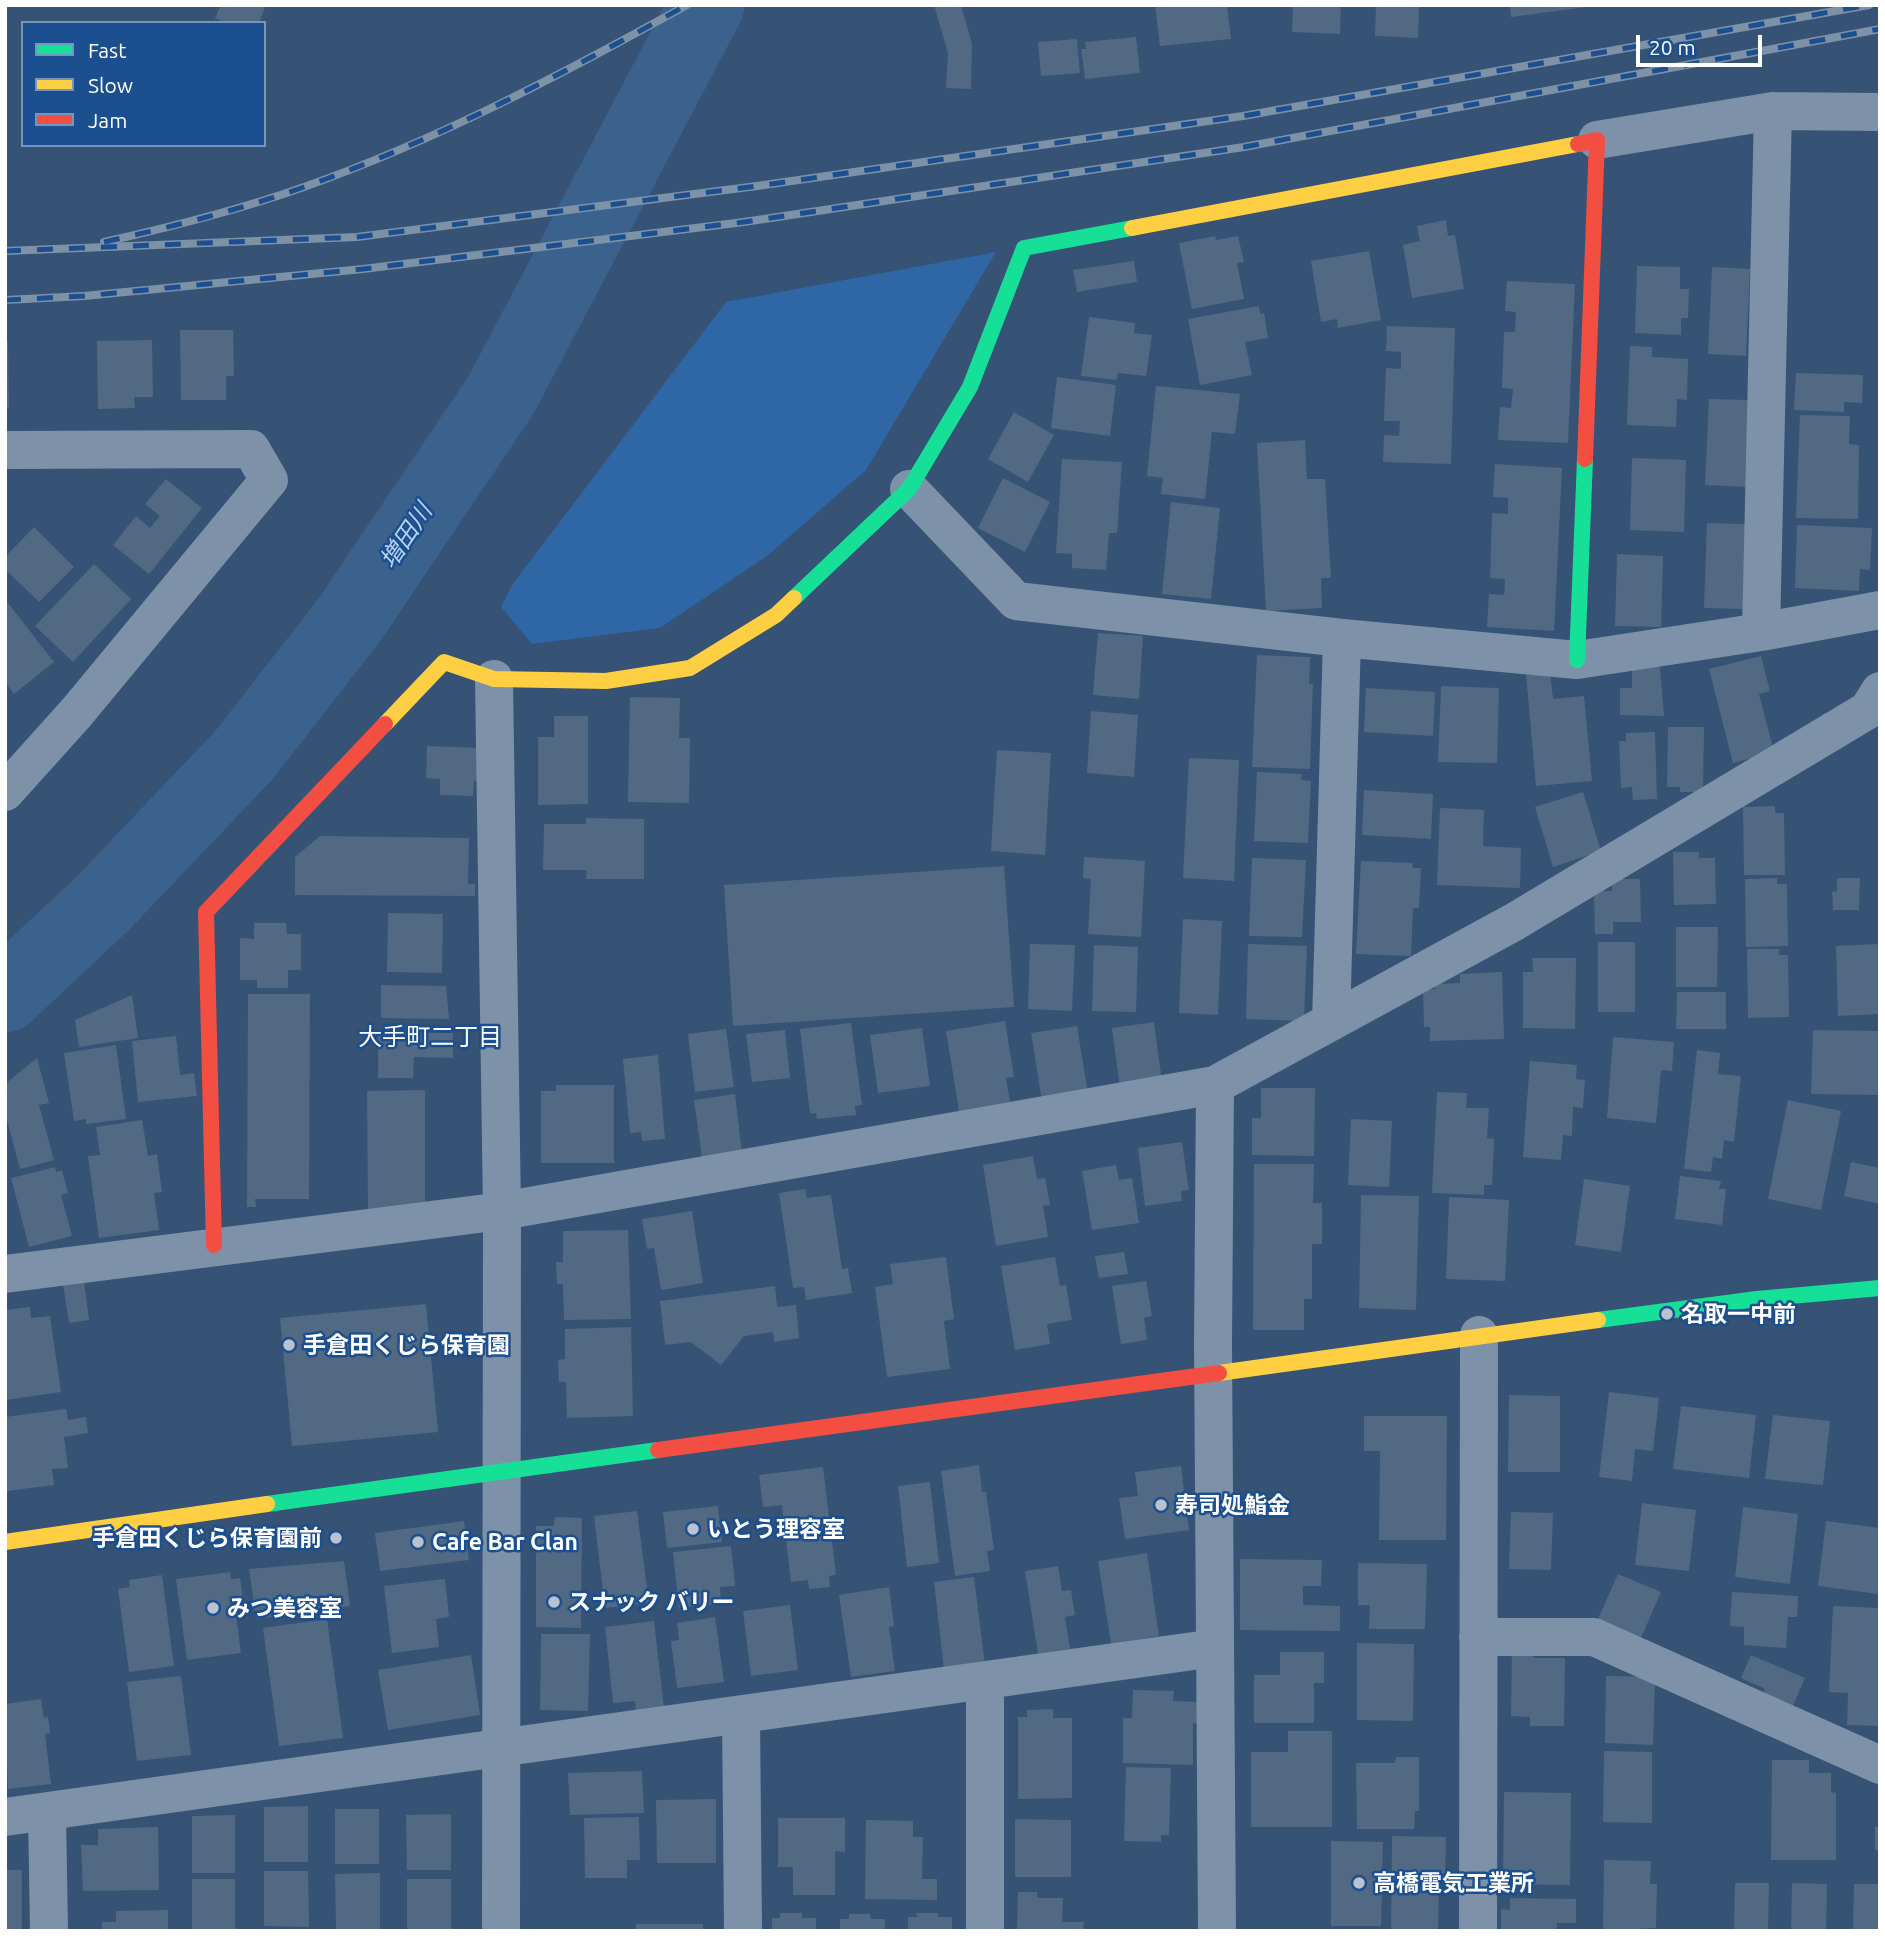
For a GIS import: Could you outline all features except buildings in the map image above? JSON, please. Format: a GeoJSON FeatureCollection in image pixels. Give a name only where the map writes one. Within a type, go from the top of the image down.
{"type":"FeatureCollection","features":[{"type":"Feature","properties":{"kind":"street"},"geometry":{"type":"LineString","coordinates":[[1761,632],[1773,111]]}},
{"type":"Feature","properties":{"kind":"street"},"geometry":{"type":"LineString","coordinates":[[214,1245],[206,912],[444,662],[494,679],[606,681],[690,668],[776,615],[909,489],[970,387],[1024,248],[1597,140],[1773,111],[1880,112]]}},
{"type":"Feature","properties":{"kind":"street"},"geometry":{"type":"LineString","coordinates":[[1577,660],[1597,140]]}},
{"type":"Feature","properties":{"kind":"street"},"geometry":{"type":"LineString","coordinates":[[5,450],[251,449],[269,480],[78,712],[5,792]]}},
{"type":"Feature","properties":{"kind":"street"},"geometry":{"type":"LineString","coordinates":[[909,489],[1016,601],[1342,638],[1577,660],[1761,632],[1880,610]]}},
{"type":"Feature","properties":{"kind":"street"},"geometry":{"type":"LineString","coordinates":[[1331,1022],[1342,638]]}},
{"type":"Feature","properties":{"kind":"street"},"geometry":{"type":"LineString","coordinates":[[494,679],[502,1211],[499,1470],[501,1931]]}},
{"type":"Feature","properties":{"kind":"street"},"geometry":{"type":"LineString","coordinates":[[5,1273],[502,1211],[1215,1085],[1514,922],[1868,710],[1880,691]]}},
{"type":"Feature","properties":{"kind":"street"},"geometry":{"type":"LineString","coordinates":[[1215,1085],[1213,1374],[1217,1931]]}},
{"type":"Feature","properties":{"kind":"street"},"geometry":{"type":"LineString","coordinates":[[5,1542],[499,1470],[830,1429],[1479,1335],[1758,1299],[1880,1288]]}},
{"type":"Feature","properties":{"kind":"street"},"geometry":{"type":"LineString","coordinates":[[1478,1931],[1479,1335]]}},
{"type":"Feature","properties":{"kind":"street"},"geometry":{"type":"LineString","coordinates":[[1478,1637],[1594,1637],[1880,1765]]}},
{"type":"Feature","properties":{"kind":"street"},"geometry":{"type":"LineString","coordinates":[[5,1817],[1215,1648]]}},
{"type":"Feature","properties":{"kind":"street"},"geometry":{"type":"LineString","coordinates":[[985,1681],[985,1931]]}},
{"type":"Feature","properties":{"kind":"street"},"geometry":{"type":"LineString","coordinates":[[741,1715],[743,1931]]}},
{"type":"Feature","properties":{"kind":"street"},"geometry":{"type":"LineString","coordinates":[[47,1812],[50,1931]]}},
{"type":"Feature","properties":{"kind":"shaded area"},"geometry":{"type":"Polygon","coordinates":[[[996,252],[866,470],[767,556],[660,628],[532,644],[501,607],[512,585],[726,302],[996,252]]]}},
{"type":"Feature","properties":{"kind":"waterway","name":"増田川"},"geometry":{"type":"LineString","coordinates":[[5,995],[103,903],[244,755],[350,619],[501,395],[707,5]]}},
{"type":"Feature","properties":{"kind":"railway"},"geometry":{"type":"LineString","coordinates":[[104,242],[230,211],[354,169],[499,104],[687,5]]}},
{"type":"Feature","properties":{"kind":"railway"},"geometry":{"type":"LineString","coordinates":[[5,251],[357,237],[757,186],[1243,116],[1869,5]]}},
{"type":"Feature","properties":{"kind":"railway"},"geometry":{"type":"LineString","coordinates":[[5,300],[84,296],[363,269],[744,222],[1244,147],[1880,29]]}},
{"type":"Feature","properties":{"kind":"traffic: fast"},"geometry":{"type":"LineString","coordinates":[[794,598],[909,489],[970,387],[1024,248],[1132,228]]}},
{"type":"Feature","properties":{"kind":"traffic: fast"},"geometry":{"type":"LineString","coordinates":[[1577,660],[1585,459]]}},
{"type":"Feature","properties":{"kind":"traffic: fast"},"geometry":{"type":"LineString","coordinates":[[1598,1320],[1757,1299],[1880,1288]]}},
{"type":"Feature","properties":{"kind":"traffic: fast"},"geometry":{"type":"LineString","coordinates":[[267,1504],[658,1450]]}},
{"type":"Feature","properties":{"kind":"traffic: slow"},"geometry":{"type":"LineString","coordinates":[[1132,228],[1578,144]]}},
{"type":"Feature","properties":{"kind":"traffic: slow"},"geometry":{"type":"LineString","coordinates":[[385,724],[444,662],[494,679],[606,681],[690,668],[776,615],[794,598]]}},
{"type":"Feature","properties":{"kind":"traffic: slow"},"geometry":{"type":"LineString","coordinates":[[1219,1373],[1598,1320]]}},
{"type":"Feature","properties":{"kind":"traffic: slow"},"geometry":{"type":"LineString","coordinates":[[5,1542],[267,1504]]}},
{"type":"Feature","properties":{"kind":"traffic: jam"},"geometry":{"type":"LineString","coordinates":[[1578,144],[1597,140],[1585,459]]}},
{"type":"Feature","properties":{"kind":"traffic: jam"},"geometry":{"type":"LineString","coordinates":[[214,1245],[206,912],[385,724]]}},
{"type":"Feature","properties":{"kind":"traffic: jam"},"geometry":{"type":"LineString","coordinates":[[658,1450],[1219,1373]]}},
{"type":"Feature","properties":{"kind":"place","name":"名取一中前"},"geometry":{"type":"Point","coordinates":[1667,1314]}},
{"type":"Feature","properties":{"kind":"place","name":"手倉田くじら保育園"},"geometry":{"type":"Point","coordinates":[289,1345]}},
{"type":"Feature","properties":{"kind":"place","name":"寿司処鮨金"},"geometry":{"type":"Point","coordinates":[1161,1505]}},
{"type":"Feature","properties":{"kind":"place","name":"いとう理容室"},"geometry":{"type":"Point","coordinates":[693,1529]}},
{"type":"Feature","properties":{"kind":"place","name":"手倉田くじら保育園前"},"geometry":{"type":"Point","coordinates":[336,1538]}},
{"type":"Feature","properties":{"kind":"place","name":"Cafe Bar Clan"},"geometry":{"type":"Point","coordinates":[418,1542]}},
{"type":"Feature","properties":{"kind":"place","name":"スナック バリー"},"geometry":{"type":"Point","coordinates":[554,1602]}},
{"type":"Feature","properties":{"kind":"place","name":"みつ美容室"},"geometry":{"type":"Point","coordinates":[213,1608]}},
{"type":"Feature","properties":{"kind":"place","name":"高橋電気工業所"},"geometry":{"type":"Point","coordinates":[1359,1883]}},
{"type":"Feature","properties":{"kind":"district","name":"大手町二丁目"},"geometry":{"type":"Point","coordinates":[430,1037]}}]}
